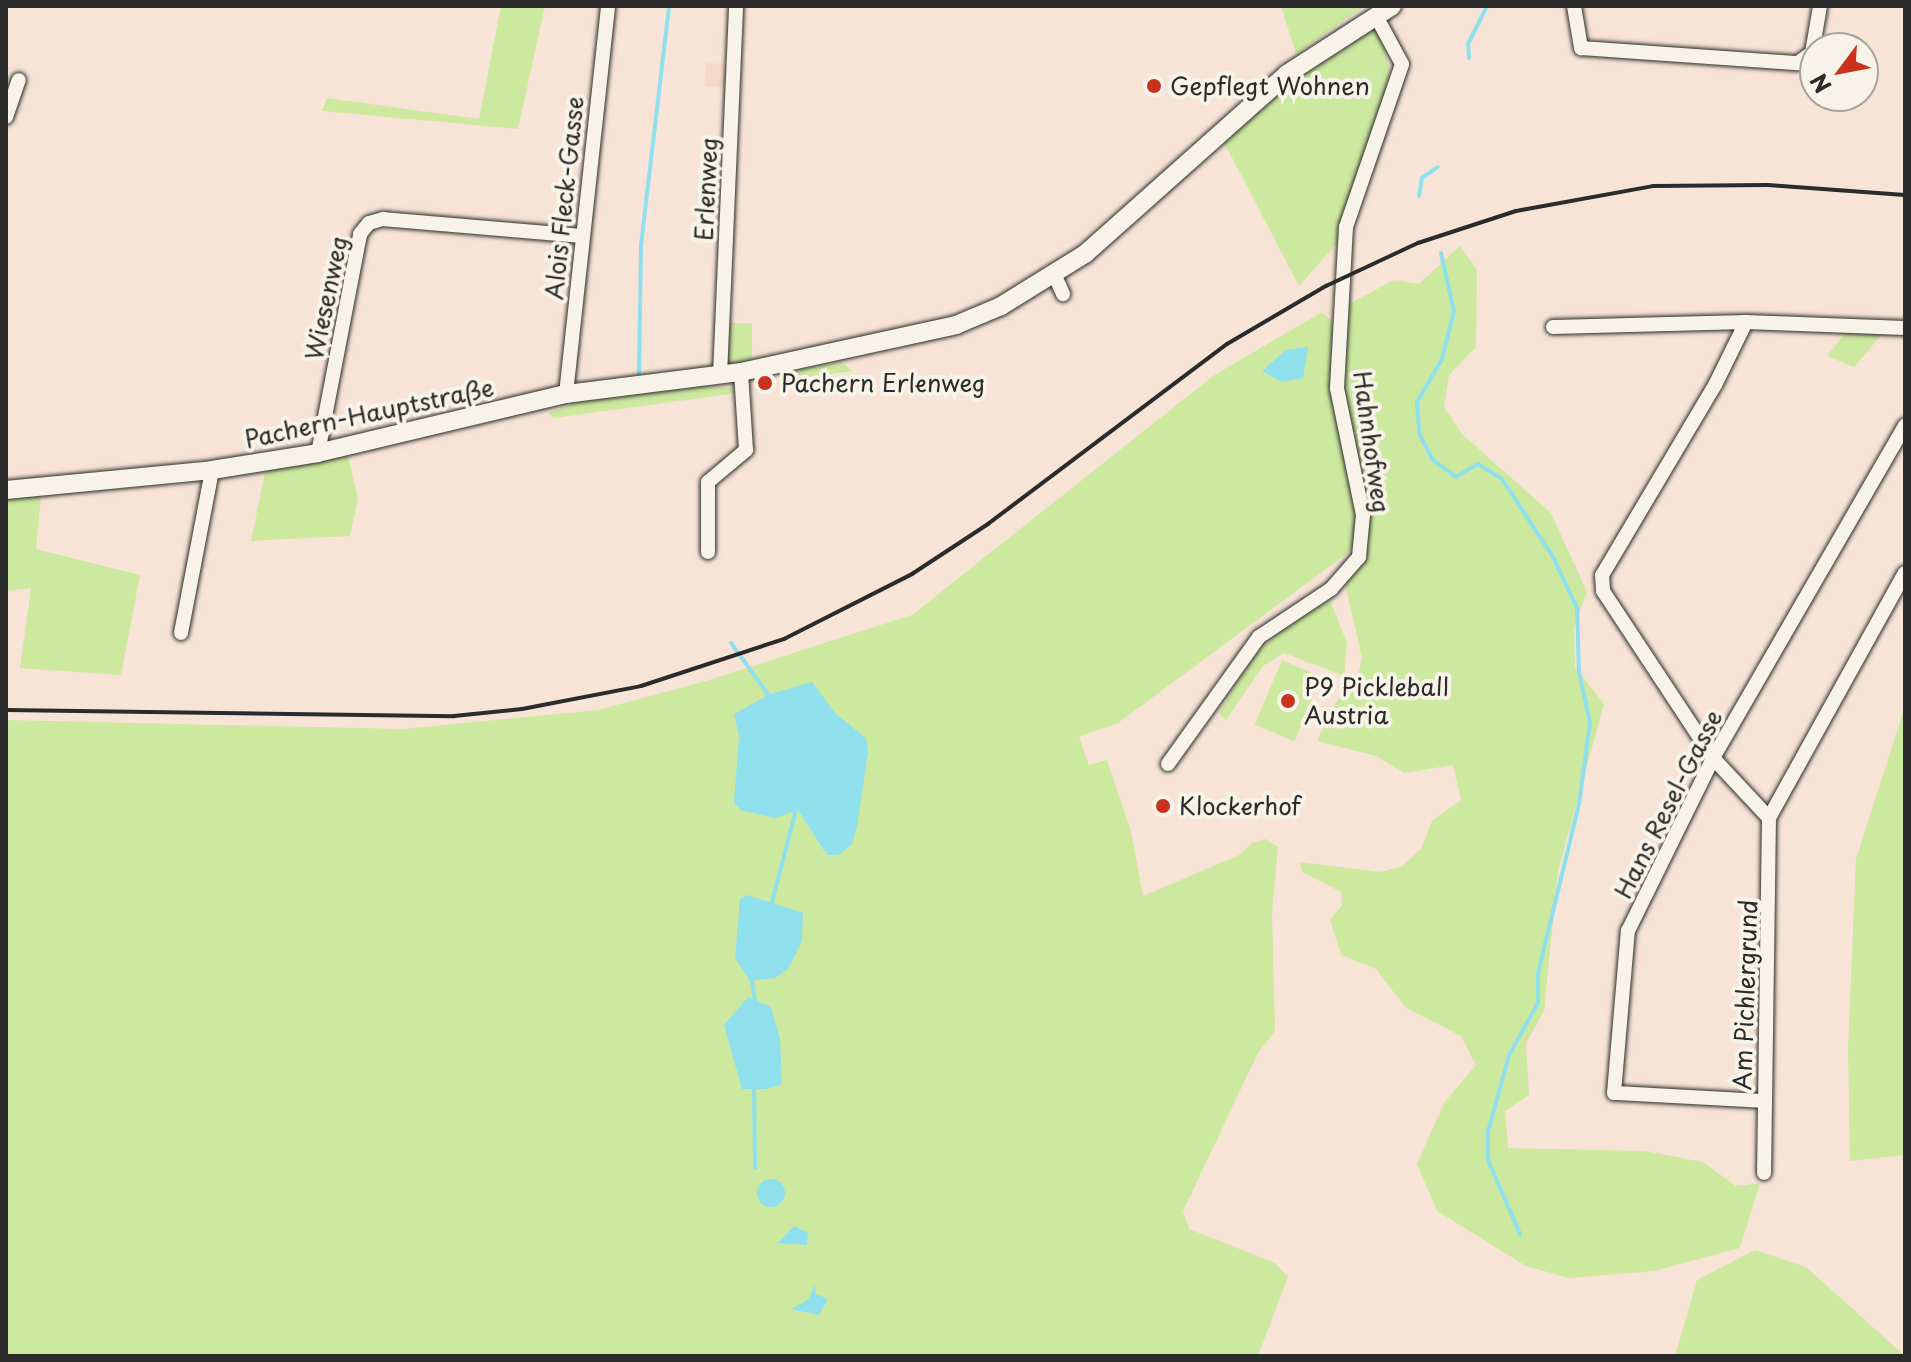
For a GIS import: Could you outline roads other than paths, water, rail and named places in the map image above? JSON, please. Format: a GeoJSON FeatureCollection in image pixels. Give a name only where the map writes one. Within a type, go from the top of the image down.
{"type":"FeatureCollection","features":[{"type":"Feature","properties":{"kind":"main road","name":"Pachern-Hauptstraße"},"geometry":{"type":"LineString","coordinates":[[6,490],[212,470],[318,453],[566,394],[741,372],[956,325],[1055,276],[1159,192],[1287,74],[1384,11]]}},
{"type":"Feature","properties":{"kind":"street","name":"Alois Fleck-Gasse"},"geometry":{"type":"LineString","coordinates":[[566,394],[608,6]]}},
{"type":"Feature","properties":{"kind":"street","name":"Erlenweg"},"geometry":{"type":"LineString","coordinates":[[720,375],[736,6]]}},
{"type":"Feature","properties":{"kind":"street"},"geometry":{"type":"LineString","coordinates":[[1574,6],[1581,48],[1799,59]]}},
{"type":"Feature","properties":{"kind":"street"},"geometry":{"type":"LineString","coordinates":[[1816,32],[1820,6]]}},
{"type":"Feature","properties":{"kind":"street","name":"Hahnhofweg"},"geometry":{"type":"LineString","coordinates":[[1168,764],[1259,637],[1331,589],[1359,557],[1363,515],[1337,388],[1346,227],[1402,64],[1384,11]]}},
{"type":"Feature","properties":{"kind":"street"},"geometry":{"type":"LineString","coordinates":[[6,117],[19,80]]}},
{"type":"Feature","properties":{"kind":"street","name":"Wiesenweg"},"geometry":{"type":"LineString","coordinates":[[318,453],[360,234],[369,223],[383,219],[581,236]]}},
{"type":"Feature","properties":{"kind":"street"},"geometry":{"type":"LineString","coordinates":[[1055,276],[1063,294]]}},
{"type":"Feature","properties":{"kind":"street"},"geometry":{"type":"LineString","coordinates":[[1746,322],[1715,385],[1602,575],[1603,591],[1713,758],[1769,818]]}},
{"type":"Feature","properties":{"kind":"street"},"geometry":{"type":"LineString","coordinates":[[1553,327],[1746,322],[1905,328]]}},
{"type":"Feature","properties":{"kind":"street"},"geometry":{"type":"LineString","coordinates":[[708,552],[708,482],[746,450],[741,372]]}},
{"type":"Feature","properties":{"kind":"street","name":"Hans Resel-Gasse"},"geometry":{"type":"LineString","coordinates":[[1764,1101],[1614,1093],[1628,931],[1713,758],[1905,426]]}},
{"type":"Feature","properties":{"kind":"street"},"geometry":{"type":"LineString","coordinates":[[181,633],[212,470]]}},
{"type":"Feature","properties":{"kind":"street","name":"Am Pichlergrund"},"geometry":{"type":"LineString","coordinates":[[1764,1173],[1769,818],[1905,573]]}},
{"type":"Feature","properties":{"kind":"water"},"geometry":{"type":"Polygon","coordinates":[[[1308,347],[1303,378],[1282,382],[1262,371],[1286,350],[1308,347]]]}},
{"type":"Feature","properties":{"kind":"water"},"geometry":{"type":"Polygon","coordinates":[[[812,682],[836,714],[866,738],[868,752],[857,826],[852,844],[839,855],[827,855],[798,810],[775,818],[741,810],[734,802],[739,736],[734,714],[770,694],[812,682]]]}},
{"type":"Feature","properties":{"kind":"water"},"geometry":{"type":"Polygon","coordinates":[[[747,895],[803,913],[802,941],[788,969],[775,978],[750,981],[735,958],[740,899],[747,895]]]}},
{"type":"Feature","properties":{"kind":"water"},"geometry":{"type":"Polygon","coordinates":[[[748,997],[771,1007],[780,1039],[782,1084],[767,1089],[742,1089],[724,1025],[748,997]]]}},
{"type":"Feature","properties":{"kind":"water"},"geometry":{"type":"Polygon","coordinates":[[[771,1179],[781,1183],[785,1193],[781,1203],[771,1207],[761,1203],[757,1193],[761,1183],[771,1179]]]}},
{"type":"Feature","properties":{"kind":"water"},"geometry":{"type":"Polygon","coordinates":[[[794,1226],[808,1233],[807,1245],[778,1243],[794,1226]]]}},
{"type":"Feature","properties":{"kind":"water"},"geometry":{"type":"Polygon","coordinates":[[[815,1285],[816,1294],[828,1299],[819,1315],[791,1309],[808,1300],[815,1285]]]}},
{"type":"Feature","properties":{"kind":"waterway"},"geometry":{"type":"LineString","coordinates":[[639,374],[641,245],[669,6]]}},
{"type":"Feature","properties":{"kind":"waterway"},"geometry":{"type":"LineString","coordinates":[[1469,58],[1468,44],[1487,6]]}},
{"type":"Feature","properties":{"kind":"waterway"},"geometry":{"type":"LineString","coordinates":[[1419,196],[1422,178],[1438,167]]}},
{"type":"Feature","properties":{"kind":"waterway"},"geometry":{"type":"LineString","coordinates":[[1441,253],[1454,311],[1442,359],[1417,402],[1419,433],[1433,460],[1456,477],[1478,464],[1502,479],[1552,555],[1577,608],[1579,672],[1590,723],[1579,804],[1538,974],[1538,1003],[1509,1055],[1488,1132],[1488,1160],[1520,1234]]}},
{"type":"Feature","properties":{"kind":"waterway"},"geometry":{"type":"LineString","coordinates":[[731,643],[770,697]]}},
{"type":"Feature","properties":{"kind":"waterway"},"geometry":{"type":"LineString","coordinates":[[771,906],[797,806]]}},
{"type":"Feature","properties":{"kind":"waterway"},"geometry":{"type":"LineString","coordinates":[[751,976],[755,1002]]}},
{"type":"Feature","properties":{"kind":"waterway"},"geometry":{"type":"LineString","coordinates":[[754,1087],[755,1168]]}},
{"type":"Feature","properties":{"kind":"railway"},"geometry":{"type":"LineString","coordinates":[[6,710],[454,716],[522,709],[641,686],[784,639],[912,574],[988,524],[1227,344],[1326,286],[1418,243],[1516,211],[1653,186],[1768,185],[1905,195]]}},
{"type":"Feature","properties":{"kind":"place","name":"Gepflegt Wohnen"},"geometry":{"type":"Point","coordinates":[1154,86]}},
{"type":"Feature","properties":{"kind":"place","name":"Pachern Erlenweg"},"geometry":{"type":"Point","coordinates":[765,383]}},
{"type":"Feature","properties":{"kind":"place","name":"P9 Pickleball Austria"},"geometry":{"type":"Point","coordinates":[1288,701]}},
{"type":"Feature","properties":{"kind":"place","name":"Klockerhof"},"geometry":{"type":"Point","coordinates":[1163,806]}}]}
